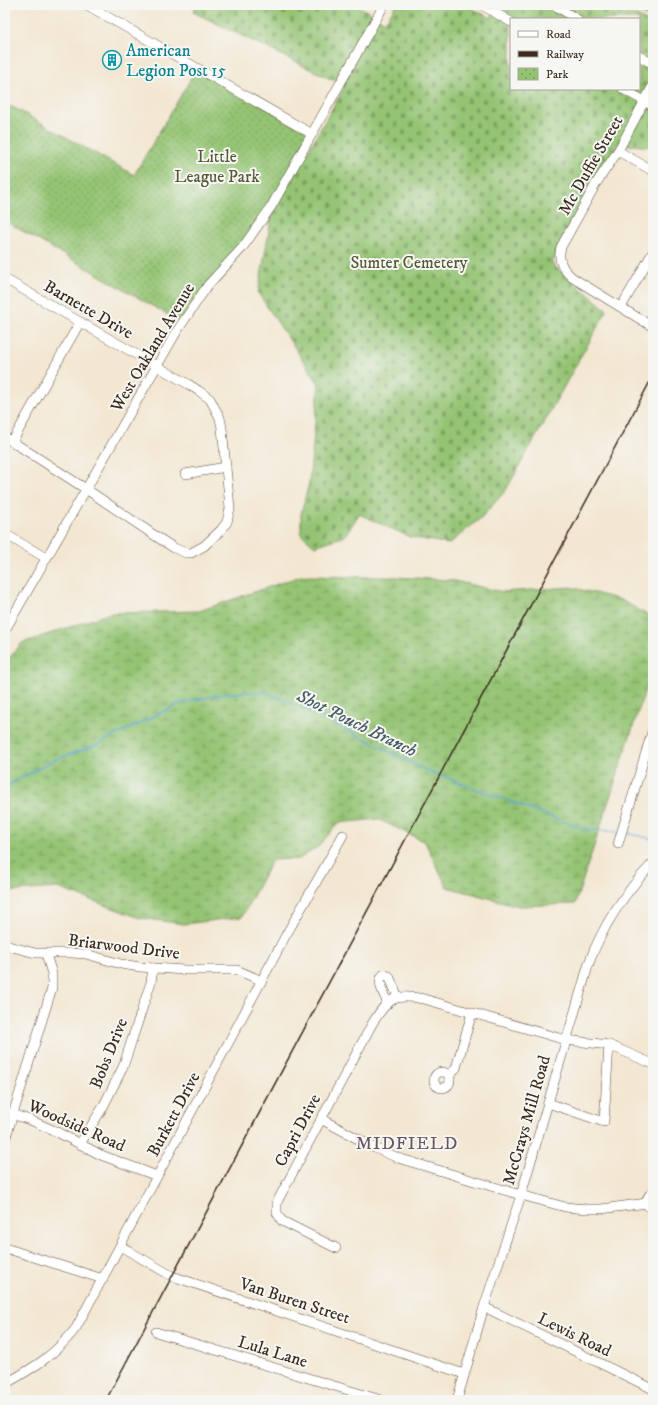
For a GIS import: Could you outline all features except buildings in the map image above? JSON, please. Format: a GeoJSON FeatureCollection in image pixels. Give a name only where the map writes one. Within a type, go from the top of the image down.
{"type":"FeatureCollection","features":[{"type":"Feature","properties":{"kind":"street"},"geometry":{"type":"LineString","coordinates":[[87,5],[312,134]]}},
{"type":"Feature","properties":{"kind":"street","name":"West Oakland Avenue"},"geometry":{"type":"LineString","coordinates":[[5,630],[177,331],[211,281],[243,247],[259,226],[384,5]]}},
{"type":"Feature","properties":{"kind":"street"},"geometry":{"type":"LineString","coordinates":[[482,5],[510,21]]}},
{"type":"Feature","properties":{"kind":"street"},"geometry":{"type":"LineString","coordinates":[[554,5],[575,18]]}},
{"type":"Feature","properties":{"kind":"street"},"geometry":{"type":"LineString","coordinates":[[640,57],[653,64]]}},
{"type":"Feature","properties":{"kind":"street","name":"Mc Duffie Street"},"geometry":{"type":"LineString","coordinates":[[621,307],[573,278],[561,266],[559,256],[561,247],[598,182],[618,151],[653,85]]}},
{"type":"Feature","properties":{"kind":"street"},"geometry":{"type":"LineString","coordinates":[[625,90],[653,106]]}},
{"type":"Feature","properties":{"kind":"street"},"geometry":{"type":"LineString","coordinates":[[618,151],[653,171]]}},
{"type":"Feature","properties":{"kind":"street"},"geometry":{"type":"LineString","coordinates":[[653,252],[621,307],[653,327]]}},
{"type":"Feature","properties":{"kind":"street","name":"Barnette Drive"},"geometry":{"type":"LineString","coordinates":[[5,280],[199,390],[210,399],[217,412],[222,428],[230,508],[227,522],[221,530],[204,546],[186,553],[174,548],[86,489]]}},
{"type":"Feature","properties":{"kind":"street"},"geometry":{"type":"LineString","coordinates":[[80,322],[8,439],[86,489]]}},
{"type":"Feature","properties":{"kind":"street"},"geometry":{"type":"LineString","coordinates":[[185,474],[226,467]]}},
{"type":"Feature","properties":{"kind":"street"},"geometry":{"type":"LineString","coordinates":[[5,534],[46,558]]}},
{"type":"Feature","properties":{"kind":"street"},"geometry":{"type":"LineString","coordinates":[[621,837],[653,729]]}},
{"type":"Feature","properties":{"kind":"street","name":"Burkett Drive"},"geometry":{"type":"LineString","coordinates":[[5,1384],[46,1359],[67,1340],[83,1317],[286,935],[343,835]]}},
{"type":"Feature","properties":{"kind":"street","name":"McCrays Mill Road"},"geometry":{"type":"LineString","coordinates":[[457,1400],[484,1307],[521,1195],[589,963],[600,936],[609,920],[627,892],[653,863]]}},
{"type":"Feature","properties":{"kind":"street","name":"Briarwood Drive"},"geometry":{"type":"LineString","coordinates":[[5,945],[35,953],[86,954],[121,964],[153,968],[232,969],[244,972],[262,981]]}},
{"type":"Feature","properties":{"kind":"street"},"geometry":{"type":"LineString","coordinates":[[5,1140],[9,1113],[52,988],[52,974],[46,954]]}},
{"type":"Feature","properties":{"kind":"street","name":"Bobs Drive"},"geometry":{"type":"LineString","coordinates":[[80,1144],[103,1107],[123,1067],[153,968]]}},
{"type":"Feature","properties":{"kind":"street"},"geometry":{"type":"LineString","coordinates":[[388,1003],[380,983],[380,979],[383,975],[389,976],[398,997],[408,996],[424,999],[566,1040],[609,1046],[653,1064]]}},
{"type":"Feature","properties":{"kind":"street","name":"Capri Drive"},"geometry":{"type":"LineString","coordinates":[[336,1248],[282,1221],[278,1217],[276,1208],[280,1195],[372,1024],[388,1003],[398,997]]}},
{"type":"Feature","properties":{"kind":"street"},"geometry":{"type":"LineString","coordinates":[[449,1076],[456,1068],[472,1013]]}},
{"type":"Feature","properties":{"kind":"street"},"geometry":{"type":"LineString","coordinates":[[548,1103],[604,1122],[609,1046]]}},
{"type":"Feature","properties":{"kind":"street","name":"Woodside Road"},"geometry":{"type":"LineString","coordinates":[[9,1113],[55,1131],[105,1156],[157,1176]]}},
{"type":"Feature","properties":{"kind":"street"},"geometry":{"type":"LineString","coordinates":[[321,1119],[374,1148],[398,1158],[565,1207],[586,1210],[647,1203]]}},
{"type":"Feature","properties":{"kind":"street"},"geometry":{"type":"LineString","coordinates":[[653,1192],[648,1197],[647,1203],[649,1208],[653,1211]]}},
{"type":"Feature","properties":{"kind":"street","name":"Van Buren Street"},"geometry":{"type":"LineString","coordinates":[[120,1246],[172,1276],[464,1374]]}},
{"type":"Feature","properties":{"kind":"street"},"geometry":{"type":"LineString","coordinates":[[5,1248],[103,1279]]}},
{"type":"Feature","properties":{"kind":"street","name":"Lewis Road"},"geometry":{"type":"LineString","coordinates":[[484,1307],[653,1389]]}},
{"type":"Feature","properties":{"kind":"street","name":"Lula Lane"},"geometry":{"type":"LineString","coordinates":[[156,1332],[381,1400]]}},
{"type":"Feature","properties":{"kind":"green space","name":"Sumter Cemetery"},"geometry":{"type":"Polygon","coordinates":[[[197,5],[357,5],[385,22],[396,5],[465,5],[491,18],[498,5],[616,5],[645,20],[653,26],[653,147],[618,144],[570,225],[552,264],[607,310],[506,490],[482,517],[449,544],[410,537],[359,514],[345,536],[315,546],[301,534],[301,514],[309,483],[319,384],[258,293],[272,214],[345,86],[193,12],[197,5]]]}},
{"type":"Feature","properties":{"kind":"green space"},"geometry":{"type":"Polygon","coordinates":[[[621,5],[653,5],[653,19],[621,5]]]}},
{"type":"Feature","properties":{"kind":"green space","name":"Little League Park"},"geometry":{"type":"Polygon","coordinates":[[[197,68],[312,134],[271,207],[182,323],[5,221],[5,117],[11,106],[134,175],[197,68]]]}},
{"type":"Feature","properties":{"kind":"green space"},"geometry":{"type":"Polygon","coordinates":[[[301,576],[397,577],[450,580],[503,592],[571,587],[621,600],[653,618],[653,666],[575,904],[519,906],[447,887],[425,842],[378,819],[338,823],[319,846],[299,859],[272,860],[242,917],[184,924],[140,918],[58,888],[5,892],[5,663],[22,643],[111,613],[199,611],[301,576]]]}},
{"type":"Feature","properties":{"kind":"waterway","name":"Shot Pouch Branch"},"geometry":{"type":"LineString","coordinates":[[5,787],[54,760],[94,746],[181,703],[228,693],[266,692],[324,718],[423,769],[584,829],[618,832]]}},
{"type":"Feature","properties":{"kind":"waterway","name":"Shot Pouch Branch"},"geometry":{"type":"LineString","coordinates":[[626,833],[653,839]]}},
{"type":"Feature","properties":{"kind":"railway"},"geometry":{"type":"LineString","coordinates":[[106,1400],[653,376]]}},
{"type":"Feature","properties":{"kind":"place","name":"American Legion Post 15"},"geometry":{"type":"Point","coordinates":[112,60]}},
{"type":"Feature","properties":{"kind":"district","name":"MIDFIELD"},"geometry":{"type":"Point","coordinates":[407,1143]}}]}
